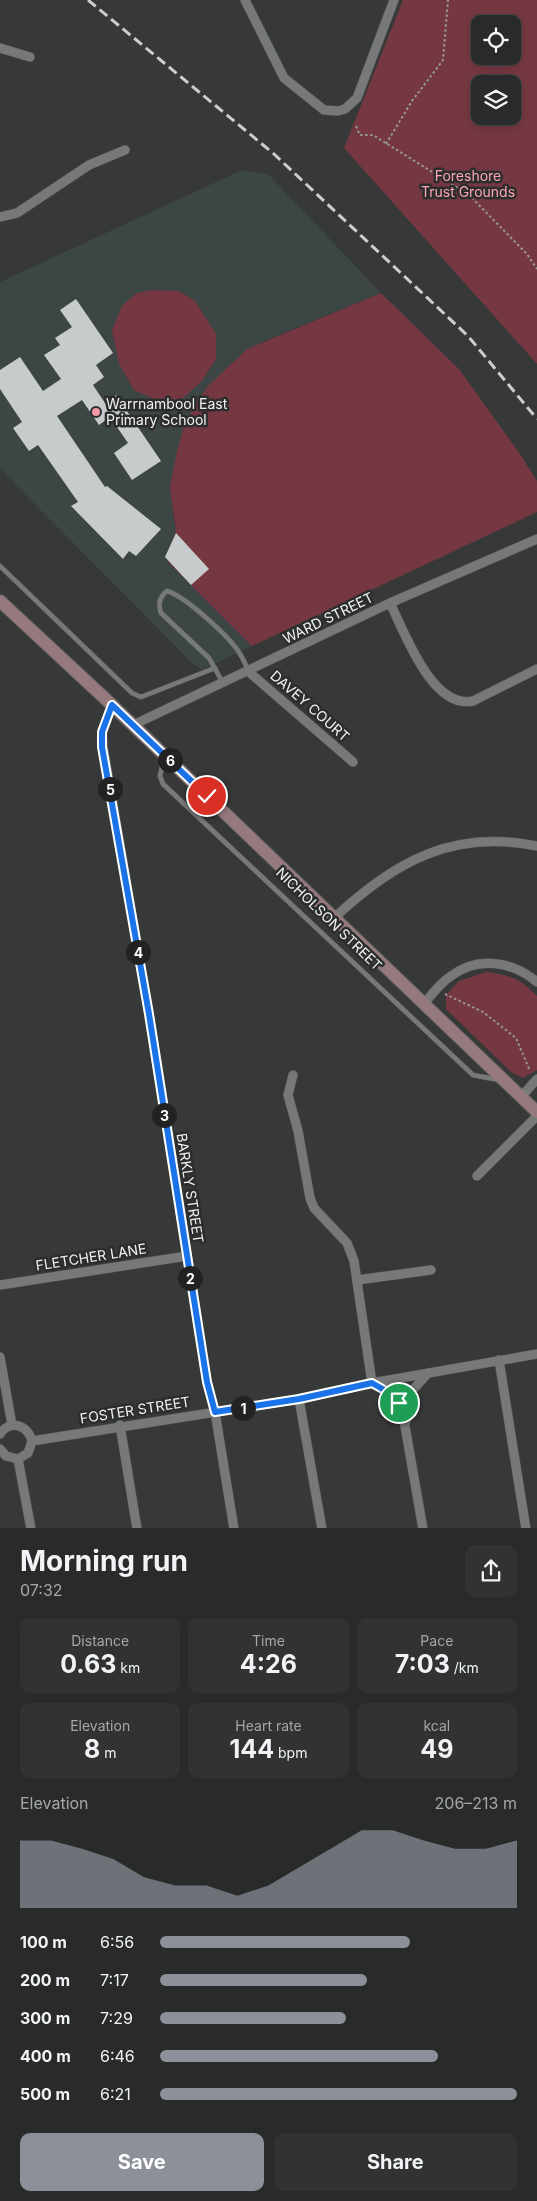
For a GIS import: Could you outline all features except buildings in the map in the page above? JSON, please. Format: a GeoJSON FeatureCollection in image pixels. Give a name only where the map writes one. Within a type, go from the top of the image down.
{"type":"FeatureCollection","features":[{"type":"Feature","properties":{"kind":"street"},"geometry":{"type":"LineString","coordinates":[[245,0],[284,78],[324,110],[338,111],[352,105],[358,98],[394,0]]}},
{"type":"Feature","properties":{"kind":"street"},"geometry":{"type":"LineString","coordinates":[[0,48],[30,57]]}},
{"type":"Feature","properties":{"kind":"street"},"geometry":{"type":"LineString","coordinates":[[0,217],[17,213],[89,165],[125,150]]}},
{"type":"Feature","properties":{"kind":"street","name":"WARD STREET"},"geometry":{"type":"LineString","coordinates":[[133,725],[223,682],[249,672],[390,603],[537,539]]}},
{"type":"Feature","properties":{"kind":"street","name":"NICHOLSON STREET"},"geometry":{"type":"LineString","coordinates":[[0,600],[165,755],[537,1112]]}},
{"type":"Feature","properties":{"kind":"street"},"geometry":{"type":"LineString","coordinates":[[390,603],[425,673],[454,699],[463,703],[473,701],[537,669]]}},
{"type":"Feature","properties":{"kind":"street","name":"DAVEY COURT"},"geometry":{"type":"LineString","coordinates":[[249,672],[353,762]]}},
{"type":"Feature","properties":{"kind":"street","name":"BARKLY STREET"},"geometry":{"type":"LineString","coordinates":[[112,705],[102,732],[102,747],[149,1014],[207,1382],[215,1412],[234,1528]]}},
{"type":"Feature","properties":{"kind":"street"},"geometry":{"type":"LineString","coordinates":[[334,918],[386,874],[426,854],[481,842],[513,842],[537,846]]}},
{"type":"Feature","properties":{"kind":"street"},"geometry":{"type":"LineString","coordinates":[[424,1004],[439,987],[458,971],[484,963],[511,967],[526,973],[537,982]]}},
{"type":"Feature","properties":{"kind":"street"},"geometry":{"type":"LineString","coordinates":[[293,1075],[288,1095],[298,1131],[310,1198],[314,1208],[347,1243],[354,1261],[372,1383],[386,1391],[399,1403],[406,1426],[422,1528]]}},
{"type":"Feature","properties":{"kind":"street"},"geometry":{"type":"LineString","coordinates":[[521,1097],[534,1077]]}},
{"type":"Feature","properties":{"kind":"street"},"geometry":{"type":"LineString","coordinates":[[477,1176],[537,1116]]}},
{"type":"Feature","properties":{"kind":"street","name":"FLETCHER LANE"},"geometry":{"type":"LineString","coordinates":[[0,1285],[187,1256]]}},
{"type":"Feature","properties":{"kind":"street"},"geometry":{"type":"LineString","coordinates":[[357,1280],[431,1270]]}},
{"type":"Feature","properties":{"kind":"street","name":"FOSTER STREET"},"geometry":{"type":"LineString","coordinates":[[32,1441],[120,1425],[299,1399],[428,1372],[537,1354]]}},
{"type":"Feature","properties":{"kind":"street"},"geometry":{"type":"LineString","coordinates":[[0,1356],[12,1425]]}},
{"type":"Feature","properties":{"kind":"street"},"geometry":{"type":"LineString","coordinates":[[499,1360],[526,1528]]}},
{"type":"Feature","properties":{"kind":"street"},"geometry":{"type":"LineString","coordinates":[[406,1426],[409,1394],[428,1372]]}},
{"type":"Feature","properties":{"kind":"street"},"geometry":{"type":"LineString","coordinates":[[299,1399],[322,1528]]}},
{"type":"Feature","properties":{"kind":"street"},"geometry":{"type":"LineString","coordinates":[[0,1434],[12,1425],[23,1427],[32,1441],[28,1452],[18,1459],[6,1456],[0,1449]]}},
{"type":"Feature","properties":{"kind":"street"},"geometry":{"type":"LineString","coordinates":[[120,1425],[137,1528]]}},
{"type":"Feature","properties":{"kind":"street"},"geometry":{"type":"LineString","coordinates":[[18,1459],[31,1528]]}},
{"type":"Feature","properties":{"kind":"lane"},"geometry":{"type":"LineString","coordinates":[[0,566],[132,693],[141,697],[215,668]]}},
{"type":"Feature","properties":{"kind":"lane"},"geometry":{"type":"LineString","coordinates":[[223,682],[209,658],[161,613],[159,605],[162,595],[167,592],[184,598],[240,653],[249,672]]}},
{"type":"Feature","properties":{"kind":"lane","name":"NICHOLSON STREET"},"geometry":{"type":"LineString","coordinates":[[165,755],[160,776],[164,784],[472,1075],[503,1080]]}},
{"type":"Feature","properties":{"kind":"path"},"geometry":{"type":"LineString","coordinates":[[386,144],[412,101],[443,60],[448,0]]}},
{"type":"Feature","properties":{"kind":"path"},"geometry":{"type":"LineString","coordinates":[[356,126],[360,135],[374,135],[469,196],[526,254],[537,269]]}},
{"type":"Feature","properties":{"kind":"path"},"geometry":{"type":"LineString","coordinates":[[439,987],[446,995],[483,1012],[516,1038],[534,1077]]}},
{"type":"Feature","properties":{"kind":"shaded area","name":"Warrnambool East Primary School"},"geometry":{"type":"Polygon","coordinates":[[[242,170],[268,174],[381,293],[264,341],[207,387],[198,402],[173,516],[176,531],[167,561],[252,646],[202,670],[191,662],[0,469],[0,282],[242,170]]]}},
{"type":"Feature","properties":{"kind":"green space","name":"Foreshore Trust Grounds"},"geometry":{"type":"Polygon","coordinates":[[[403,0],[537,0],[537,364],[344,148],[403,0]]]}},
{"type":"Feature","properties":{"kind":"green space"},"geometry":{"type":"Polygon","coordinates":[[[152,290],[178,291],[195,301],[216,334],[216,359],[202,381],[183,398],[160,402],[134,390],[119,364],[112,330],[122,306],[137,293],[152,290]]]}},
{"type":"Feature","properties":{"kind":"green space"},"geometry":{"type":"Polygon","coordinates":[[[381,293],[459,369],[520,454],[537,481],[537,512],[252,646],[167,561],[176,531],[170,488],[185,422],[207,387],[247,349],[381,293]]]}},
{"type":"Feature","properties":{"kind":"green space"},"geometry":{"type":"Polygon","coordinates":[[[486,972],[514,978],[526,985],[537,996],[537,1070],[523,1078],[511,1072],[446,1009],[446,995],[459,981],[486,972]]]}},
{"type":"Feature","properties":{"kind":"railway"},"geometry":{"type":"LineString","coordinates":[[88,0],[274,154],[468,336],[537,419]]}},
{"type":"Feature","properties":{"kind":"place","name":"Warrnambool East Primary School"},"geometry":{"type":"Point","coordinates":[96,412]}},
{"type":"Feature","properties":{"kind":"route"},"geometry":{"type":"LineString","coordinates":[[207,796],[112,705],[102,732],[102,747],[149,1014],[207,1382],[215,1412],[299,1399],[372,1383],[394,1396],[399,1403]]}}]}
